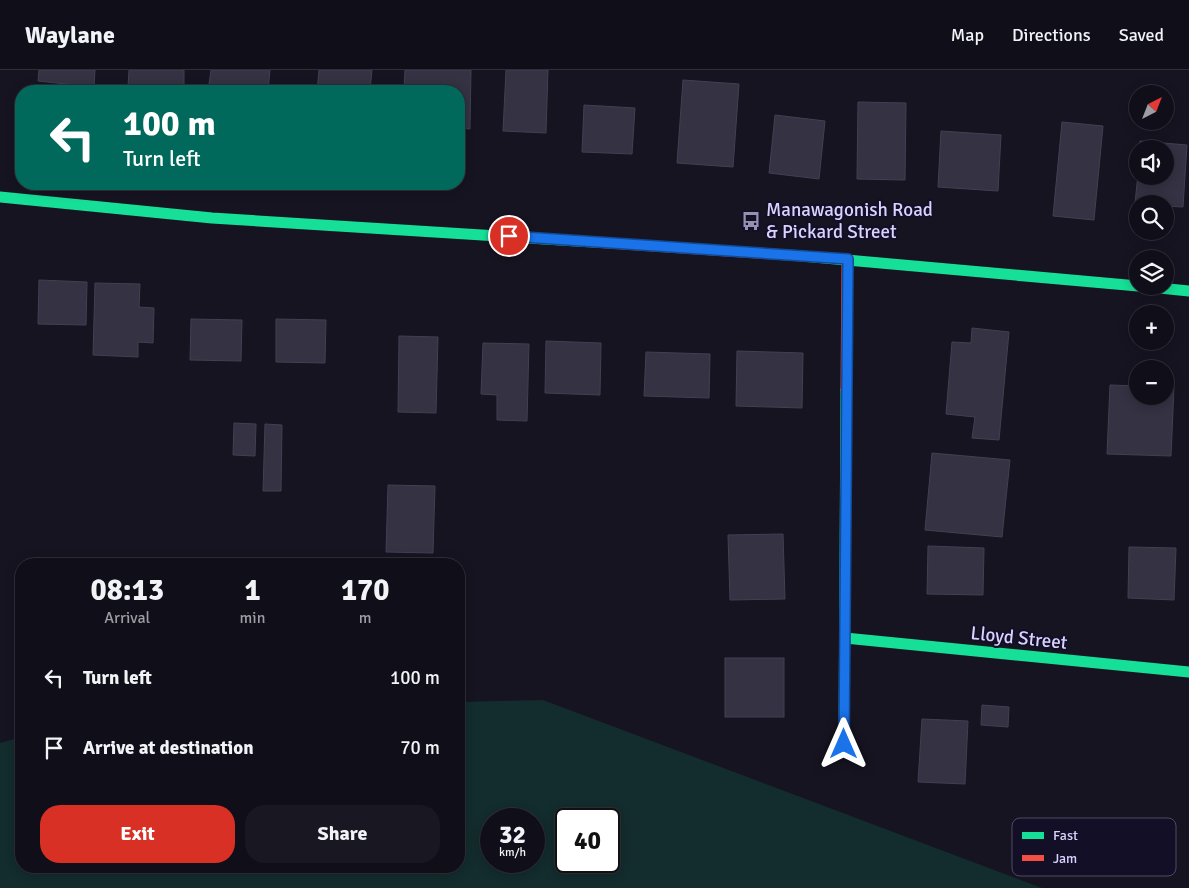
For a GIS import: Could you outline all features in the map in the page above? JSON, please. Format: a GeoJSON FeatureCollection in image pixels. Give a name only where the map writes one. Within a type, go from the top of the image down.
{"type":"FeatureCollection","features":[{"type":"Feature","properties":{"kind":"main road"},"geometry":{"type":"LineString","coordinates":[[0,197],[212,218],[726,250],[848,259],[1129,285]]}},
{"type":"Feature","properties":{"kind":"main road"},"geometry":{"type":"LineString","coordinates":[[844,744],[848,259]]}},
{"type":"Feature","properties":{"kind":"main road"},"geometry":{"type":"LineString","coordinates":[[1174,290],[1189,291]]}},
{"type":"Feature","properties":{"kind":"main road","name":"Lloyd Street"},"geometry":{"type":"LineString","coordinates":[[845,638],[1189,672]]}},
{"type":"Feature","properties":{"kind":"green space"},"geometry":{"type":"Polygon","coordinates":[[[543,700],[1042,888],[0,888],[0,743],[15,739],[15,873],[465,873],[465,702],[543,700]]]}},
{"type":"Feature","properties":{"kind":"building"},"geometry":{"type":"Polygon","coordinates":[[[39,70],[95,70],[94,85],[38,81],[39,70]]]}},
{"type":"Feature","properties":{"kind":"building"},"geometry":{"type":"Polygon","coordinates":[[[129,70],[184,70],[184,85],[128,85],[129,70]]]}},
{"type":"Feature","properties":{"kind":"building"},"geometry":{"type":"Polygon","coordinates":[[[211,70],[270,70],[269,85],[209,85],[211,70]]]}},
{"type":"Feature","properties":{"kind":"building"},"geometry":{"type":"Polygon","coordinates":[[[319,70],[372,70],[371,85],[318,85],[319,70]]]}},
{"type":"Feature","properties":{"kind":"building"},"geometry":{"type":"Polygon","coordinates":[[[405,70],[471,70],[470,129],[465,129],[465,85],[404,85],[405,70]]]}},
{"type":"Feature","properties":{"kind":"building"},"geometry":{"type":"Polygon","coordinates":[[[506,70],[548,70],[546,133],[503,131],[506,70]]]}},
{"type":"Feature","properties":{"kind":"building"},"geometry":{"type":"Polygon","coordinates":[[[683,80],[739,84],[733,167],[677,163],[683,80]]]}},
{"type":"Feature","properties":{"kind":"building"},"geometry":{"type":"Polygon","coordinates":[[[858,102],[906,103],[905,180],[857,179],[858,102]]]}},
{"type":"Feature","properties":{"kind":"building"},"geometry":{"type":"Polygon","coordinates":[[[584,105],[635,108],[632,154],[582,152],[584,105]]]}},
{"type":"Feature","properties":{"kind":"building"},"geometry":{"type":"Polygon","coordinates":[[[775,115],[825,121],[819,179],[769,173],[775,115]]]}},
{"type":"Feature","properties":{"kind":"building"},"geometry":{"type":"Polygon","coordinates":[[[1062,122],[1103,126],[1094,220],[1053,216],[1062,122]]]}},
{"type":"Feature","properties":{"kind":"building"},"geometry":{"type":"Polygon","coordinates":[[[941,131],[1001,135],[998,191],[938,187],[941,131]]]}},
{"type":"Feature","properties":{"kind":"building"},"geometry":{"type":"Polygon","coordinates":[[[1174,144],[1187,145],[1183,207],[1174,206],[1174,195],[1136,195],[1137,185],[1174,185],[1174,144]]]}},
{"type":"Feature","properties":{"kind":"building"},"geometry":{"type":"Polygon","coordinates":[[[39,280],[87,282],[86,325],[38,324],[39,280]]]}},
{"type":"Feature","properties":{"kind":"building"},"geometry":{"type":"Polygon","coordinates":[[[95,283],[140,284],[139,307],[154,308],[153,343],[138,342],[138,357],[93,355],[95,283]]]}},
{"type":"Feature","properties":{"kind":"building"},"geometry":{"type":"Polygon","coordinates":[[[191,319],[242,320],[241,361],[190,360],[191,319]]]}},
{"type":"Feature","properties":{"kind":"building"},"geometry":{"type":"Polygon","coordinates":[[[276,319],[326,320],[325,363],[276,362],[276,319]]]}},
{"type":"Feature","properties":{"kind":"building"},"geometry":{"type":"Polygon","coordinates":[[[972,328],[1009,332],[999,440],[972,438],[975,417],[946,414],[952,342],[971,343],[972,328]]]}},
{"type":"Feature","properties":{"kind":"building"},"geometry":{"type":"Polygon","coordinates":[[[399,336],[438,337],[436,413],[398,412],[399,336]]]}},
{"type":"Feature","properties":{"kind":"building"},"geometry":{"type":"Polygon","coordinates":[[[546,341],[601,343],[600,395],[545,393],[546,341]]]}},
{"type":"Feature","properties":{"kind":"building"},"geometry":{"type":"Polygon","coordinates":[[[483,343],[529,344],[527,421],[497,420],[497,395],[481,394],[483,343]]]}},
{"type":"Feature","properties":{"kind":"building"},"geometry":{"type":"Polygon","coordinates":[[[737,351],[803,353],[802,408],[736,406],[737,351]]]}},
{"type":"Feature","properties":{"kind":"building"},"geometry":{"type":"Polygon","coordinates":[[[646,352],[710,354],[709,398],[644,396],[646,352]]]}},
{"type":"Feature","properties":{"kind":"building"},"geometry":{"type":"Polygon","coordinates":[[[1110,385],[1129,386],[1129,405],[1173,405],[1171,456],[1107,454],[1110,385]]]}},
{"type":"Feature","properties":{"kind":"building"},"geometry":{"type":"Polygon","coordinates":[[[234,423],[256,424],[255,456],[233,455],[234,423]]]}},
{"type":"Feature","properties":{"kind":"building"},"geometry":{"type":"Polygon","coordinates":[[[265,424],[282,425],[281,491],[263,491],[265,424]]]}},
{"type":"Feature","properties":{"kind":"building"},"geometry":{"type":"Polygon","coordinates":[[[932,453],[1010,460],[1002,537],[925,530],[932,453]]]}},
{"type":"Feature","properties":{"kind":"building"},"geometry":{"type":"Polygon","coordinates":[[[388,485],[435,486],[433,553],[386,552],[388,485]]]}},
{"type":"Feature","properties":{"kind":"building"},"geometry":{"type":"Polygon","coordinates":[[[783,534],[785,599],[730,600],[728,535],[783,534]]]}},
{"type":"Feature","properties":{"kind":"building"},"geometry":{"type":"Polygon","coordinates":[[[928,546],[984,548],[983,595],[927,594],[928,546]]]}},
{"type":"Feature","properties":{"kind":"building"},"geometry":{"type":"Polygon","coordinates":[[[1129,547],[1176,548],[1174,600],[1128,598],[1129,547]]]}},
{"type":"Feature","properties":{"kind":"building"},"geometry":{"type":"Polygon","coordinates":[[[725,658],[784,658],[784,717],[725,717],[725,658]]]}},
{"type":"Feature","properties":{"kind":"building"},"geometry":{"type":"Polygon","coordinates":[[[982,705],[1009,707],[1008,727],[981,725],[982,705]]]}},
{"type":"Feature","properties":{"kind":"building"},"geometry":{"type":"Polygon","coordinates":[[[922,719],[968,721],[965,784],[918,782],[922,719]]]}},
{"type":"Feature","properties":{"kind":"traffic: fast"},"geometry":{"type":"LineString","coordinates":[[0,197],[212,218],[593,242]]}},
{"type":"Feature","properties":{"kind":"traffic: fast"},"geometry":{"type":"LineString","coordinates":[[802,256],[1129,285]]}},
{"type":"Feature","properties":{"kind":"traffic: fast"},"geometry":{"type":"LineString","coordinates":[[1174,289],[1189,291]]}},
{"type":"Feature","properties":{"kind":"traffic: fast"},"geometry":{"type":"LineString","coordinates":[[844,744],[846,390]]}},
{"type":"Feature","properties":{"kind":"traffic: fast"},"geometry":{"type":"LineString","coordinates":[[845,638],[1189,672]]}},
{"type":"Feature","properties":{"kind":"traffic: jam"},"geometry":{"type":"LineString","coordinates":[[593,242],[802,256]]}},
{"type":"Feature","properties":{"kind":"traffic: jam"},"geometry":{"type":"LineString","coordinates":[[846,390],[847,259]]}},
{"type":"Feature","properties":{"kind":"place","name":"Manawagonish Road & Pickard Street"},"geometry":{"type":"Point","coordinates":[751,221]}},
{"type":"Feature","properties":{"kind":"route"},"geometry":{"type":"LineString","coordinates":[[509,236],[848,259],[844,744]]}}]}
